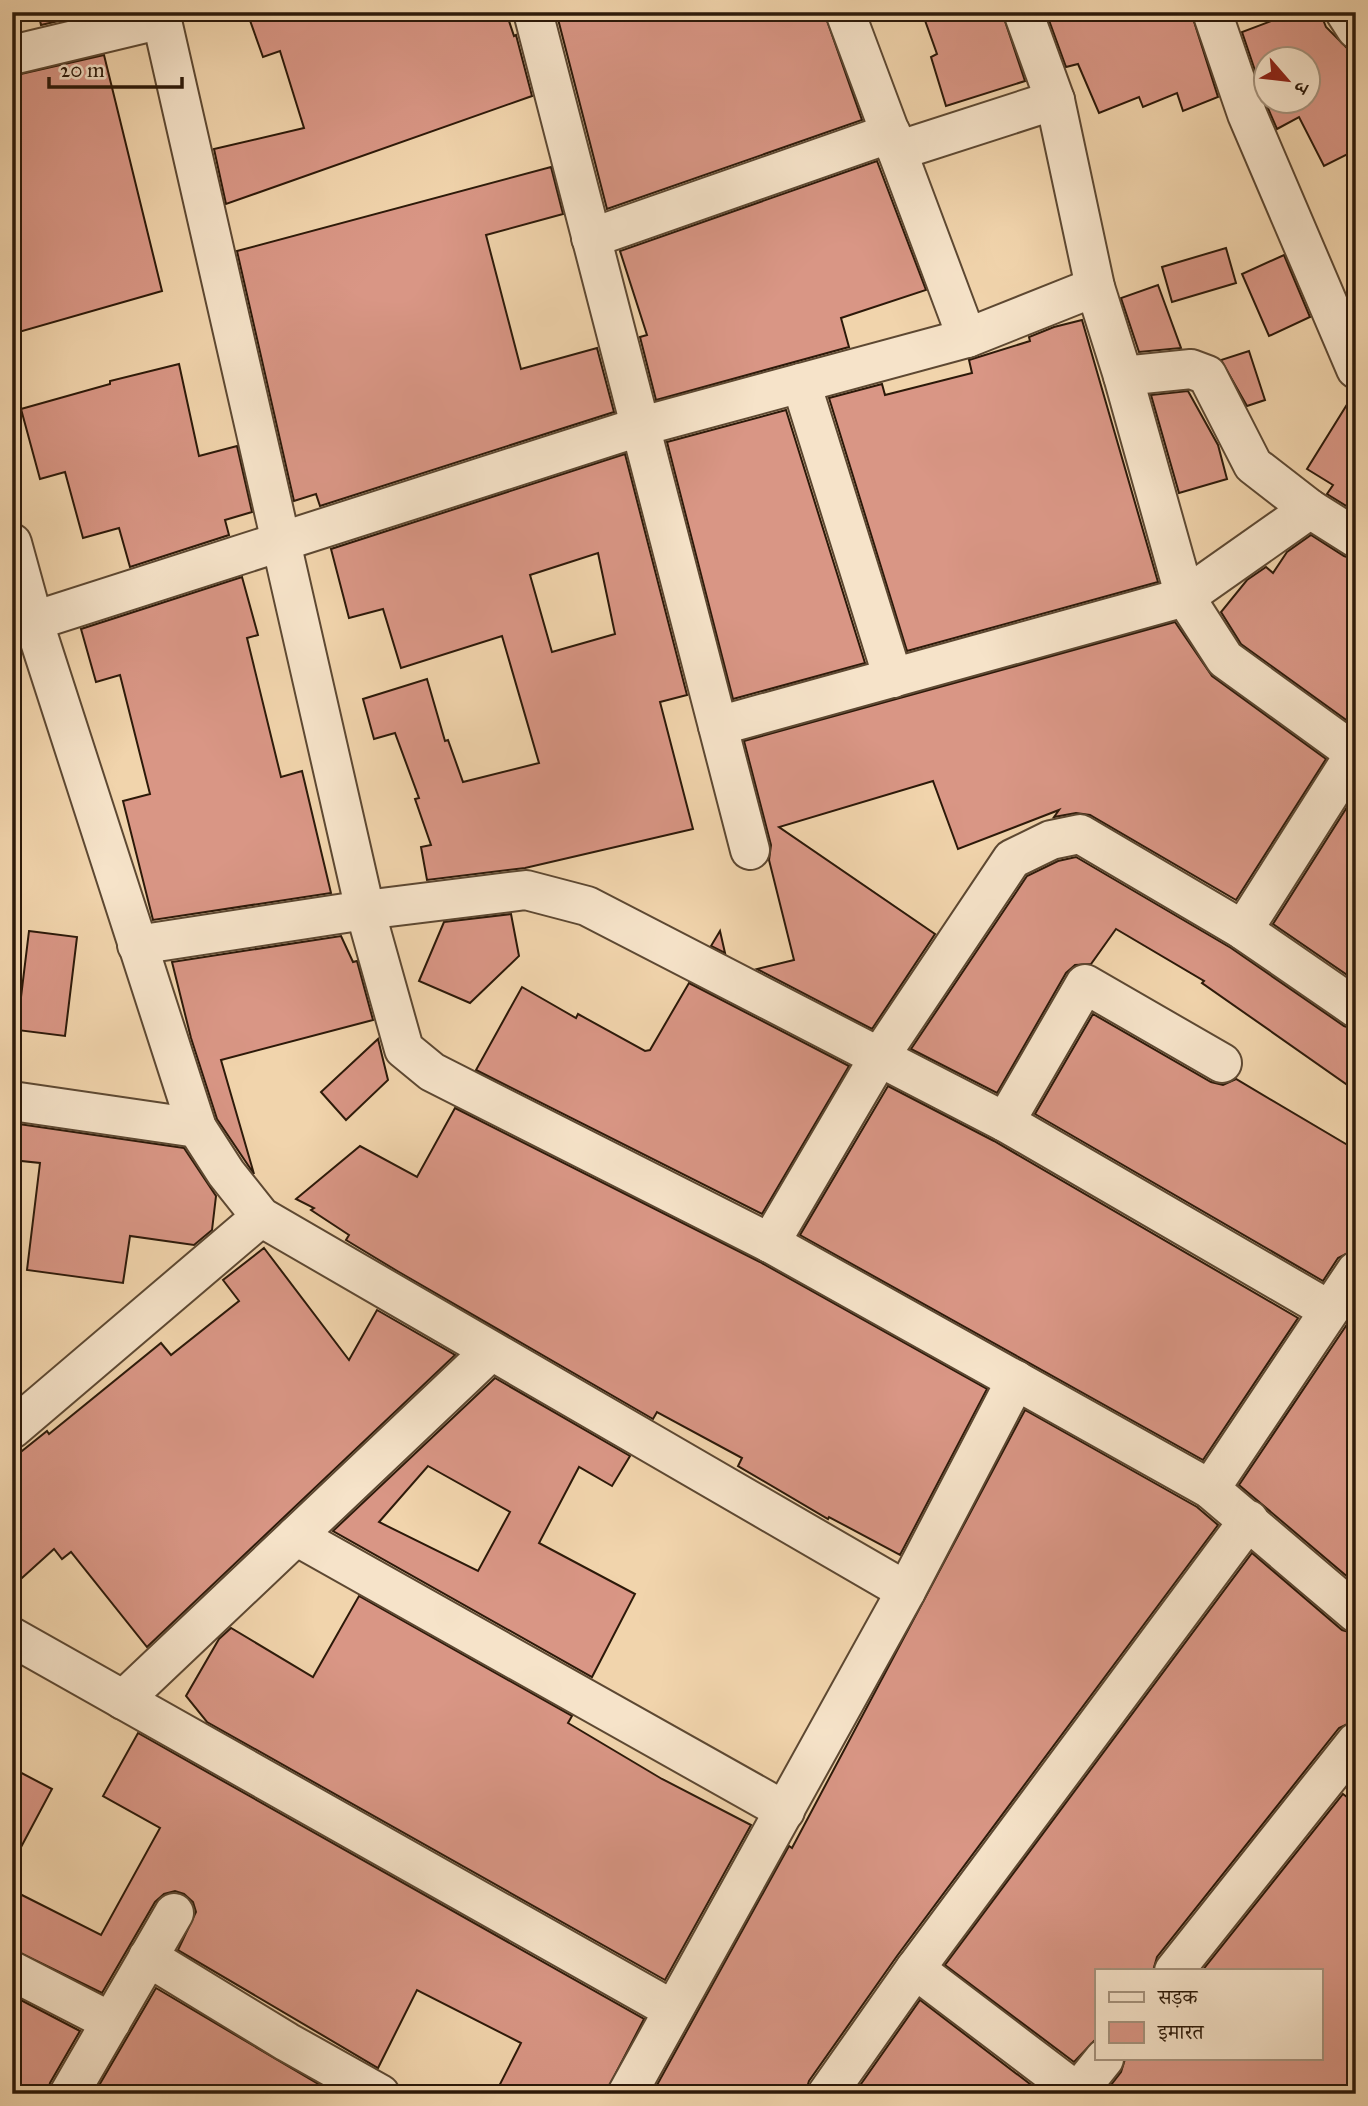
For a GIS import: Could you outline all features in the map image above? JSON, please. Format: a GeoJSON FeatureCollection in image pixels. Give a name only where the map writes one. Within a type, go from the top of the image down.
{"type":"FeatureCollection","features":[{"type":"Feature","properties":{"kind":"street"},"geometry":{"type":"LineString","coordinates":[[845,12],[967,338]]}},
{"type":"Feature","properties":{"kind":"street"},"geometry":{"type":"LineString","coordinates":[[1023,12],[1055,100],[1095,287],[1185,597],[1225,659],[1355,753],[1243,930]]}},
{"type":"Feature","properties":{"kind":"street"},"geometry":{"type":"LineString","coordinates":[[1212,12],[1247,114],[1356,369]]}},
{"type":"Feature","properties":{"kind":"street"},"geometry":{"type":"LineString","coordinates":[[1345,12],[1356,29]]}},
{"type":"Feature","properties":{"kind":"street"},"geometry":{"type":"LineString","coordinates":[[539,14],[592,238],[750,850]]}},
{"type":"Feature","properties":{"kind":"street"},"geometry":{"type":"LineString","coordinates":[[12,55],[161,16],[365,910],[404,1049],[432,1072],[770,1243],[1210,1489],[1356,1613]]}},
{"type":"Feature","properties":{"kind":"street"},"geometry":{"type":"LineString","coordinates":[[592,238],[894,142],[1055,100]]}},
{"type":"Feature","properties":{"kind":"street"},"geometry":{"type":"LineString","coordinates":[[23,625],[642,426],[967,338],[1095,287]]}},
{"type":"Feature","properties":{"kind":"street"},"geometry":{"type":"LineString","coordinates":[[1123,376],[1191,369],[1207,375],[1253,465],[1310,509],[1356,538]]}},
{"type":"Feature","properties":{"kind":"street"},"geometry":{"type":"LineString","coordinates":[[801,383],[893,678]]}},
{"type":"Feature","properties":{"kind":"street"},"geometry":{"type":"LineString","coordinates":[[718,726],[1185,597],[1310,509]]}},
{"type":"Feature","properties":{"kind":"street"},"geometry":{"type":"LineString","coordinates":[[12,543],[23,625],[136,945],[197,1128],[226,1173],[261,1217],[906,1591]]}},
{"type":"Feature","properties":{"kind":"street"},"geometry":{"type":"LineString","coordinates":[[770,1243],[878,1059],[1012,859],[1051,840],[1080,834],[1243,930],[1356,1008]]}},
{"type":"Feature","properties":{"kind":"street"},"geometry":{"type":"LineString","coordinates":[[136,945],[365,910],[526,890],[587,906],[878,1059],[1005,1122],[1329,1310]]}},
{"type":"Feature","properties":{"kind":"street"},"geometry":{"type":"LineString","coordinates":[[1005,1122],[1085,984],[1222,1063]]}},
{"type":"Feature","properties":{"kind":"street"},"geometry":{"type":"LineString","coordinates":[[12,1101],[197,1128]]}},
{"type":"Feature","properties":{"kind":"street"},"geometry":{"type":"LineString","coordinates":[[12,1429],[261,1217]]}},
{"type":"Feature","properties":{"kind":"street"},"geometry":{"type":"LineString","coordinates":[[1210,1489],[1356,1271]]}},
{"type":"Feature","properties":{"kind":"street"},"geometry":{"type":"LineString","coordinates":[[123,1700],[491,1351]]}},
{"type":"Feature","properties":{"kind":"street"},"geometry":{"type":"LineString","coordinates":[[627,2094],[906,1591],[1016,1380]]}},
{"type":"Feature","properties":{"kind":"street"},"geometry":{"type":"LineString","coordinates":[[827,2094],[915,1969],[1249,1520]]}},
{"type":"Feature","properties":{"kind":"street"},"geometry":{"type":"LineString","coordinates":[[296,1536],[785,1811]]}},
{"type":"Feature","properties":{"kind":"street"},"geometry":{"type":"LineString","coordinates":[[12,1637],[673,2010]]}},
{"type":"Feature","properties":{"kind":"street"},"geometry":{"type":"LineString","coordinates":[[1176,1969],[1356,1742]]}},
{"type":"Feature","properties":{"kind":"street"},"geometry":{"type":"LineString","coordinates":[[69,2094],[174,1913]]}},
{"type":"Feature","properties":{"kind":"street"},"geometry":{"type":"LineString","coordinates":[[148,1956],[287,2042],[380,2094]]}},
{"type":"Feature","properties":{"kind":"street"},"geometry":{"type":"LineString","coordinates":[[915,1969],[1077,2093],[1103,2060]]}},
{"type":"Feature","properties":{"kind":"street"},"geometry":{"type":"LineString","coordinates":[[12,1971],[111,2022]]}},
{"type":"Feature","properties":{"kind":"building"},"geometry":{"type":"Polygon","coordinates":[[[38,12],[93,12],[93,13],[41,25],[38,12]]]}},
{"type":"Feature","properties":{"kind":"building"},"geometry":{"type":"Polygon","coordinates":[[[247,12],[506,12],[514,36],[516,35],[532,96],[226,204],[214,149],[304,128],[280,51],[263,57],[247,12]]]}},
{"type":"Feature","properties":{"kind":"building"},"geometry":{"type":"Polygon","coordinates":[[[576,12],[824,12],[862,120],[607,209],[558,19],[576,12]]]}},
{"type":"Feature","properties":{"kind":"building"},"geometry":{"type":"Polygon","coordinates":[[[922,12],[1002,12],[1025,81],[946,106],[931,57],[937,54],[922,12]]]}},
{"type":"Feature","properties":{"kind":"building"},"geometry":{"type":"Polygon","coordinates":[[[1046,12],[1191,12],[1218,97],[1183,111],[1177,93],[1143,107],[1139,97],[1099,113],[1078,64],[1066,67],[1046,12]]]}},
{"type":"Feature","properties":{"kind":"building"},"geometry":{"type":"Polygon","coordinates":[[[1271,12],[1320,12],[1326,27],[1348,49],[1356,65],[1356,150],[1324,166],[1299,117],[1277,129],[1271,116],[1322,116],[1322,46],[1252,46],[1252,62],[1242,32],[1274,20],[1271,12]]]}},
{"type":"Feature","properties":{"kind":"building"},"geometry":{"type":"Polygon","coordinates":[[[104,55],[162,291],[12,334],[12,76],[104,55]]]}},
{"type":"Feature","properties":{"kind":"building"},"geometry":{"type":"Polygon","coordinates":[[[877,161],[926,290],[841,318],[849,347],[656,400],[640,337],[647,335],[620,251],[877,161]]]}},
{"type":"Feature","properties":{"kind":"building"},"geometry":{"type":"Polygon","coordinates":[[[551,167],[563,214],[486,235],[521,369],[597,348],[614,412],[320,506],[316,494],[294,501],[237,251],[551,167]]]}},
{"type":"Feature","properties":{"kind":"building"},"geometry":{"type":"Polygon","coordinates":[[[1226,248],[1236,283],[1172,302],[1162,267],[1226,248]]]}},
{"type":"Feature","properties":{"kind":"building"},"geometry":{"type":"Polygon","coordinates":[[[1284,255],[1310,317],[1269,336],[1242,274],[1284,255]]]}},
{"type":"Feature","properties":{"kind":"building"},"geometry":{"type":"Polygon","coordinates":[[[1158,285],[1181,348],[1139,352],[1121,298],[1158,285]]]}},
{"type":"Feature","properties":{"kind":"building"},"geometry":{"type":"Polygon","coordinates":[[[1082,320],[1158,582],[907,651],[829,398],[882,384],[885,395],[972,373],[969,360],[1030,341],[1029,337],[1054,327],[1082,320]]]}},
{"type":"Feature","properties":{"kind":"building"},"geometry":{"type":"Polygon","coordinates":[[[1249,351],[1265,400],[1247,406],[1221,360],[1249,351]]]}},
{"type":"Feature","properties":{"kind":"building"},"geometry":{"type":"Polygon","coordinates":[[[179,364],[199,456],[237,446],[252,512],[225,520],[229,535],[130,567],[119,528],[83,538],[65,472],[40,479],[21,409],[110,384],[110,381],[179,364]]]}},
{"type":"Feature","properties":{"kind":"building"},"geometry":{"type":"Polygon","coordinates":[[[1356,390],[1356,512],[1327,494],[1333,485],[1307,469],[1356,390]]]}},
{"type":"Feature","properties":{"kind":"building"},"geometry":{"type":"Polygon","coordinates":[[[1188,391],[1218,445],[1227,479],[1179,493],[1151,395],[1188,391]]]}},
{"type":"Feature","properties":{"kind":"building"},"geometry":{"type":"Polygon","coordinates":[[[786,410],[865,663],[733,699],[667,442],[786,410]]]}},
{"type":"Feature","properties":{"kind":"building"},"geometry":{"type":"Polygon","coordinates":[[[625,454],[687,695],[660,702],[693,829],[525,868],[427,880],[421,847],[431,845],[415,799],[419,798],[395,733],[374,739],[363,699],[427,679],[445,741],[448,740],[463,782],[539,763],[502,636],[401,668],[383,609],[349,618],[331,549],[625,454]],[[598,553],[530,575],[552,652],[615,634],[598,553]]]}},
{"type":"Feature","properties":{"kind":"building"},"geometry":{"type":"Polygon","coordinates":[[[1311,535],[1344,556],[1356,560],[1356,727],[1241,644],[1221,612],[1247,580],[1266,567],[1273,573],[1287,552],[1311,535]]]}},
{"type":"Feature","properties":{"kind":"building"},"geometry":{"type":"Polygon","coordinates":[[[242,577],[258,635],[247,638],[281,777],[302,771],[331,893],[153,920],[123,801],[150,794],[120,675],[96,682],[81,629],[242,577]]]}},
{"type":"Feature","properties":{"kind":"building"},"geometry":{"type":"Polygon","coordinates":[[[1175,622],[1212,676],[1326,759],[1236,900],[1090,815],[1076,813],[1054,817],[1059,810],[958,849],[933,781],[779,827],[935,934],[872,1029],[757,969],[794,960],[769,860],[771,845],[744,741],[1175,622]]]}},
{"type":"Feature","properties":{"kind":"building"},"geometry":{"type":"Polygon","coordinates":[[[1356,793],[1356,981],[1273,924],[1356,793]]]}},
{"type":"Feature","properties":{"kind":"building"},"geometry":{"type":"Polygon","coordinates":[[[1076,857],[1231,948],[1344,1026],[1356,1030],[1356,1091],[1202,983],[1204,981],[1116,929],[1091,964],[1075,965],[1066,973],[997,1093],[911,1049],[1027,876],[1058,861],[1076,857]]]}},
{"type":"Feature","properties":{"kind":"building"},"geometry":{"type":"Polygon","coordinates":[[[511,914],[519,956],[470,1003],[419,981],[444,922],[511,914]]]}},
{"type":"Feature","properties":{"kind":"building"},"geometry":{"type":"Polygon","coordinates":[[[29,931],[77,937],[65,1036],[17,1030],[29,931]]]}},
{"type":"Feature","properties":{"kind":"building"},"geometry":{"type":"Polygon","coordinates":[[[720,931],[725,953],[711,946],[720,931]]]}},
{"type":"Feature","properties":{"kind":"building"},"geometry":{"type":"Polygon","coordinates":[[[341,936],[353,962],[357,961],[373,1020],[221,1060],[254,1174],[217,1119],[191,1038],[172,962],[341,936]]]}},
{"type":"Feature","properties":{"kind":"building"},"geometry":{"type":"Polygon","coordinates":[[[689,983],[849,1066],[762,1214],[476,1070],[522,987],[576,1018],[578,1014],[645,1051],[650,1050],[689,983]]]}},
{"type":"Feature","properties":{"kind":"building"},"geometry":{"type":"Polygon","coordinates":[[[1093,1014],[1211,1082],[1223,1085],[1236,1079],[1356,1150],[1356,1249],[1338,1258],[1323,1281],[1035,1114],[1093,1014]]]}},
{"type":"Feature","properties":{"kind":"building"},"geometry":{"type":"Polygon","coordinates":[[[378,1039],[388,1080],[346,1120],[321,1092],[378,1039]]]}},
{"type":"Feature","properties":{"kind":"building"},"geometry":{"type":"Polygon","coordinates":[[[888,1086],[994,1141],[1298,1318],[1203,1460],[800,1235],[888,1086]]]}},
{"type":"Feature","properties":{"kind":"building"},"geometry":{"type":"Polygon","coordinates":[[[455,1108],[760,1262],[987,1389],[900,1555],[829,1517],[828,1519],[738,1466],[742,1458],[657,1412],[653,1419],[399,1272],[346,1240],[349,1235],[311,1210],[314,1208],[296,1199],[360,1146],[417,1177],[455,1108]]]}},
{"type":"Feature","properties":{"kind":"building"},"geometry":{"type":"Polygon","coordinates":[[[12,1123],[184,1148],[216,1196],[212,1230],[194,1245],[130,1236],[123,1283],[27,1270],[40,1163],[12,1160],[12,1123]]]}},
{"type":"Feature","properties":{"kind":"building"},"geometry":{"type":"Polygon","coordinates":[[[264,1248],[349,1360],[377,1310],[455,1355],[147,1647],[71,1552],[62,1559],[54,1549],[12,1587],[12,1459],[47,1431],[49,1434],[161,1343],[171,1355],[239,1301],[223,1280],[264,1248]]]}},
{"type":"Feature","properties":{"kind":"building"},"geometry":{"type":"Polygon","coordinates":[[[1356,1311],[1356,1584],[1239,1485],[1356,1311]]]}},
{"type":"Feature","properties":{"kind":"building"},"geometry":{"type":"Polygon","coordinates":[[[495,1378],[630,1456],[612,1486],[579,1467],[539,1543],[635,1594],[592,1677],[333,1531],[495,1378]],[[428,1466],[379,1522],[478,1571],[510,1512],[428,1466]]]}},
{"type":"Feature","properties":{"kind":"building"},"geometry":{"type":"Polygon","coordinates":[[[1025,1410],[1197,1507],[1218,1525],[897,1956],[809,2081],[805,2094],[652,2094],[789,1846],[792,1848],[1025,1410]]]}},
{"type":"Feature","properties":{"kind":"building"},"geometry":{"type":"Polygon","coordinates":[[[1252,1553],[1342,1630],[1356,1634],[1356,1720],[1339,1728],[1157,1957],[1154,1969],[1095,1969],[1095,2040],[1074,2062],[945,1965],[1252,1553]]]}},
{"type":"Feature","properties":{"kind":"building"},"geometry":{"type":"Polygon","coordinates":[[[359,1596],[572,1716],[568,1723],[662,1779],[751,1825],[665,1980],[207,1722],[186,1696],[219,1639],[231,1628],[313,1677],[359,1596]]]}},
{"type":"Feature","properties":{"kind":"building"},"geometry":{"type":"Polygon","coordinates":[[[138,1733],[644,2019],[605,2094],[495,2094],[521,2043],[417,1990],[378,2068],[178,1950],[196,1912],[193,1902],[184,1894],[175,1891],[164,1894],[155,1902],[102,1993],[12,1949],[12,1890],[101,1935],[160,1828],[103,1796],[138,1733]]]}},
{"type":"Feature","properties":{"kind":"building"},"geometry":{"type":"Polygon","coordinates":[[[12,1768],[52,1789],[12,1864],[12,1768]]]}},
{"type":"Feature","properties":{"kind":"building"},"geometry":{"type":"Polygon","coordinates":[[[1343,1794],[1356,1804],[1356,2094],[1104,2094],[1121,2072],[1125,2060],[1322,2060],[1322,1969],[1204,1969],[1343,1794]]]}},
{"type":"Feature","properties":{"kind":"building"},"geometry":{"type":"Polygon","coordinates":[[[156,1988],[325,2088],[322,2094],[94,2094],[156,1988]]]}},
{"type":"Feature","properties":{"kind":"building"},"geometry":{"type":"Polygon","coordinates":[[[17,1998],[80,2031],[50,2083],[47,2094],[12,2094],[12,2008],[17,1998]]]}},
{"type":"Feature","properties":{"kind":"building"},"geometry":{"type":"Polygon","coordinates":[[[920,2000],[1043,2094],[854,2094],[920,2000]]]}}]}
